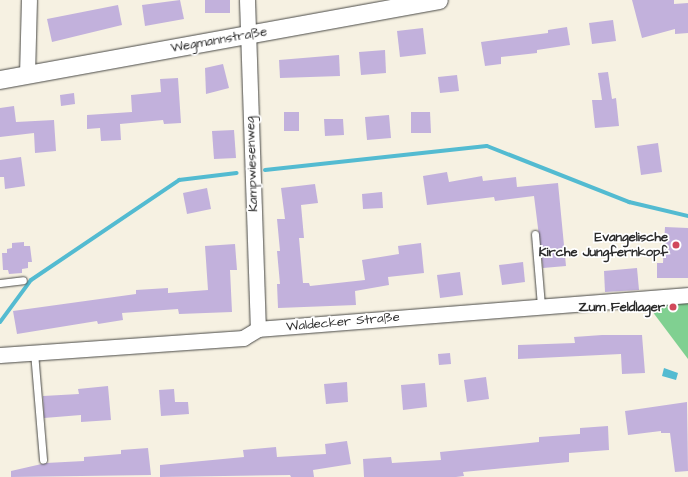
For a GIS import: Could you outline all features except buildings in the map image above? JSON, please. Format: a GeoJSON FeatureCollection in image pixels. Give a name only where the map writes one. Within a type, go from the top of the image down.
{"type":"FeatureCollection","features":[{"type":"Feature","properties":{"kind":"street"},"geometry":{"type":"LineString","coordinates":[[28,75],[29,0]]}},
{"type":"Feature","properties":{"kind":"street","name":"Kampwiesenweg"},"geometry":{"type":"LineString","coordinates":[[247,0],[258,329]]}},
{"type":"Feature","properties":{"kind":"street","name":"Wegmannstraße"},"geometry":{"type":"LineString","coordinates":[[0,80],[438,0]]}},
{"type":"Feature","properties":{"kind":"street","name":"Waldecker Straße"},"geometry":{"type":"LineString","coordinates":[[0,355],[243,338],[258,329],[688,295]]}},
{"type":"Feature","properties":{"kind":"lane"},"geometry":{"type":"LineString","coordinates":[[535,234],[541,306]]}},
{"type":"Feature","properties":{"kind":"lane"},"geometry":{"type":"LineString","coordinates":[[0,283],[23,280]]}},
{"type":"Feature","properties":{"kind":"lane"},"geometry":{"type":"LineString","coordinates":[[34,352],[43,460]]}},
{"type":"Feature","properties":{"kind":"green space"},"geometry":{"type":"Polygon","coordinates":[[[688,302],[688,359],[646,303],[688,302]]]}},
{"type":"Feature","properties":{"kind":"water"},"geometry":{"type":"Polygon","coordinates":[[[664,368],[678,373],[676,380],[662,376],[664,368]]]}},
{"type":"Feature","properties":{"kind":"waterway"},"geometry":{"type":"LineString","coordinates":[[265,170],[487,146],[629,202],[688,216]]}},
{"type":"Feature","properties":{"kind":"waterway"},"geometry":{"type":"LineString","coordinates":[[0,322],[31,280],[179,180],[237,173]]}},
{"type":"Feature","properties":{"kind":"place","name":"Evangelische Kirche Jungfernkopf"},"geometry":{"type":"Point","coordinates":[676,245]}},
{"type":"Feature","properties":{"kind":"place","name":"Zum Feldlager"},"geometry":{"type":"Point","coordinates":[673,307]}}]}
